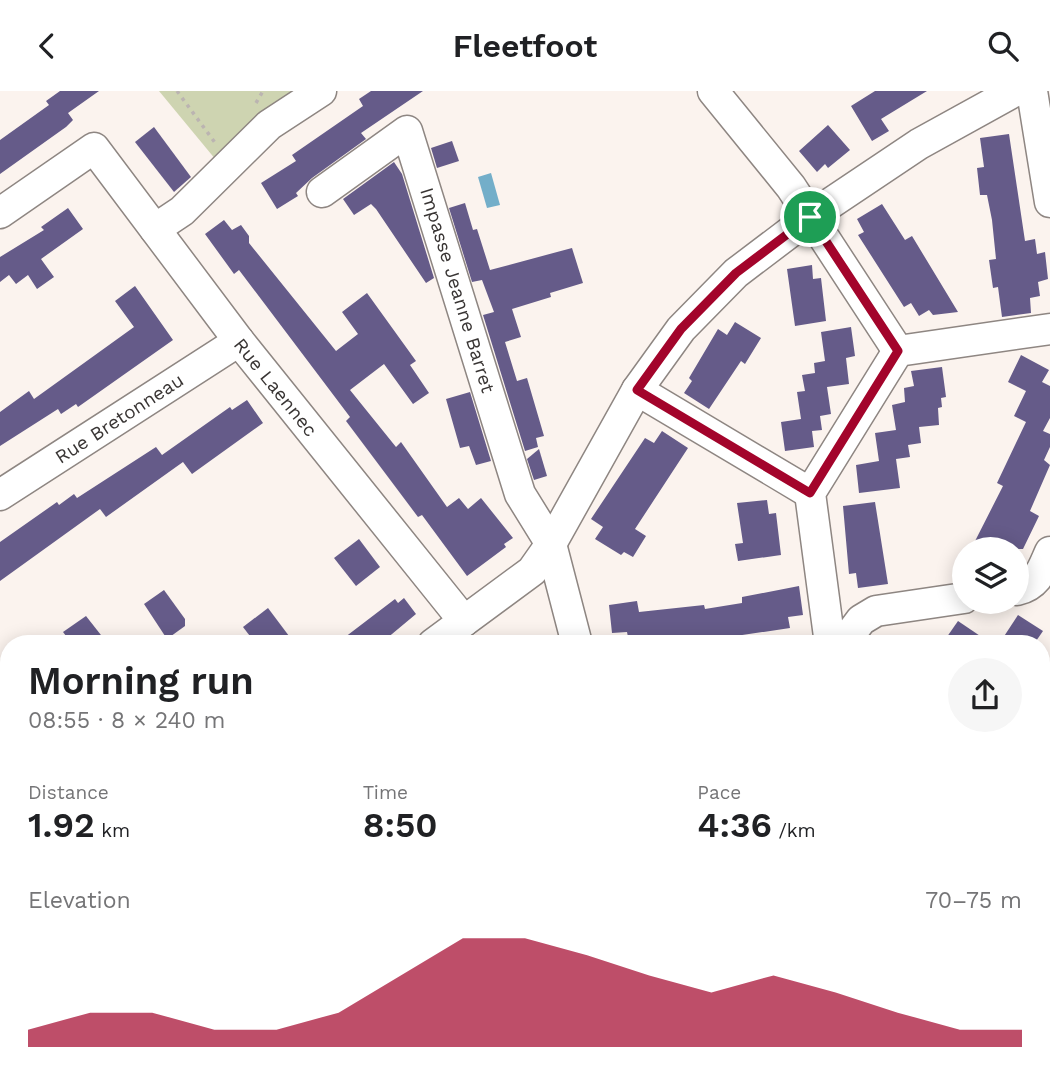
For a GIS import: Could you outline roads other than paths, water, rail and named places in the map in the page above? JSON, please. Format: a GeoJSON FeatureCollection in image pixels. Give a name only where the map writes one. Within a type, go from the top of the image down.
{"type":"FeatureCollection","features":[{"type":"Feature","properties":{"kind":"street"},"geometry":{"type":"LineString","coordinates":[[155,229],[182,211],[269,125],[321,91]]}},
{"type":"Feature","properties":{"kind":"street"},"geometry":{"type":"LineString","coordinates":[[713,91],[791,187],[898,351]]}},
{"type":"Feature","properties":{"kind":"street"},"geometry":{"type":"LineString","coordinates":[[445,635],[532,571],[551,544],[637,390],[681,329],[736,273],[810,217],[919,144],[1015,91]]}},
{"type":"Feature","properties":{"kind":"street"},"geometry":{"type":"LineString","coordinates":[[1032,91],[1050,202]]}},
{"type":"Feature","properties":{"kind":"street","name":"Impasse Jeanne Barret"},"geometry":{"type":"LineString","coordinates":[[322,192],[407,131],[520,494],[551,544]]}},
{"type":"Feature","properties":{"kind":"street","name":"Rue Laennec"},"geometry":{"type":"LineString","coordinates":[[0,213],[94,148],[239,341],[464,621]]}},
{"type":"Feature","properties":{"kind":"street"},"geometry":{"type":"LineString","coordinates":[[898,351],[1050,330]]}},
{"type":"Feature","properties":{"kind":"street","name":"Rue Bretonneau"},"geometry":{"type":"LineString","coordinates":[[0,495],[239,341]]}},
{"type":"Feature","properties":{"kind":"street"},"geometry":{"type":"LineString","coordinates":[[829,635],[810,493],[898,351]]}},
{"type":"Feature","properties":{"kind":"street"},"geometry":{"type":"LineString","coordinates":[[637,390],[810,493]]}},
{"type":"Feature","properties":{"kind":"street"},"geometry":{"type":"LineString","coordinates":[[551,544],[575,635]]}},
{"type":"Feature","properties":{"kind":"street"},"geometry":{"type":"LineString","coordinates":[[1029,586],[1038,578],[1050,552]]}},
{"type":"Feature","properties":{"kind":"street"},"geometry":{"type":"LineString","coordinates":[[850,635],[861,620],[876,611],[952,600]]}},
{"type":"Feature","properties":{"kind":"water"},"geometry":{"type":"Polygon","coordinates":[[[491,173],[500,205],[487,208],[478,177],[491,173]]]}}]}
